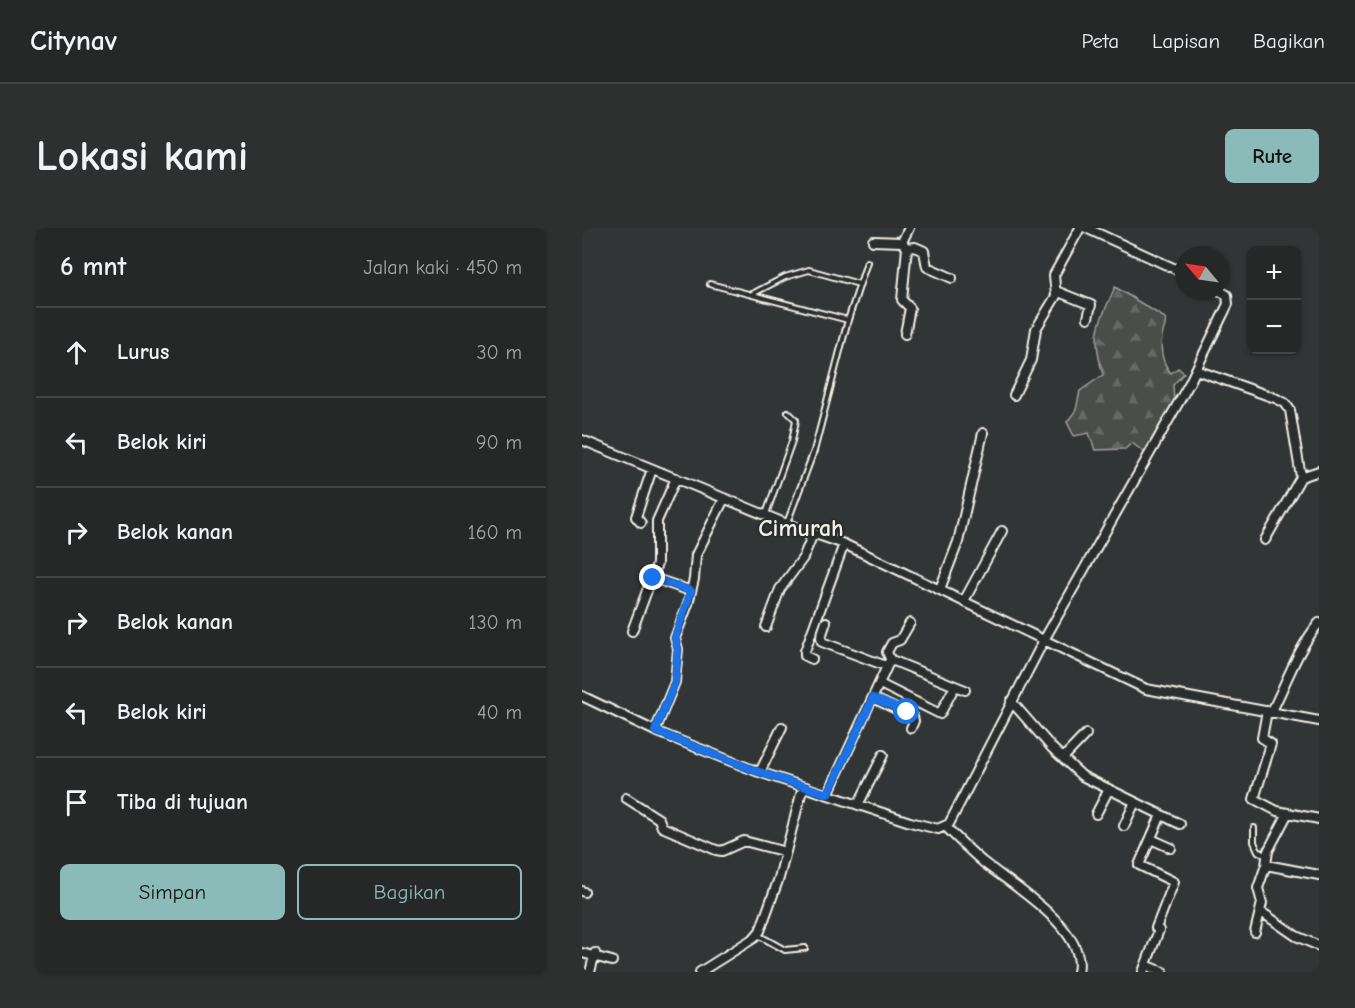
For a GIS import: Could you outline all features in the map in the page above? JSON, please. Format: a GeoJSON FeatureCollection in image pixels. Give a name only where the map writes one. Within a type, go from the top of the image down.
{"type":"FeatureCollection","features":[{"type":"Feature","properties":{"kind":"street"},"geometry":{"type":"LineString","coordinates":[[904,334],[910,308],[902,300],[904,245],[909,228]]}},
{"type":"Feature","properties":{"kind":"street"},"geometry":{"type":"LineString","coordinates":[[1014,395],[1031,360],[1034,335],[1056,291],[1054,275],[1080,228]]}},
{"type":"Feature","properties":{"kind":"street"},"geometry":{"type":"LineString","coordinates":[[1086,228],[1175,269]]}},
{"type":"Feature","properties":{"kind":"street"},"geometry":{"type":"LineString","coordinates":[[873,241],[915,247],[924,251],[927,267],[952,278]]}},
{"type":"Feature","properties":{"kind":"street"},"geometry":{"type":"LineString","coordinates":[[1056,291],[1091,305],[1088,318]]}},
{"type":"Feature","properties":{"kind":"street"},"geometry":{"type":"LineString","coordinates":[[946,827],[1044,640],[1196,370],[1228,304],[1228,300]]}},
{"type":"Feature","properties":{"kind":"street"},"geometry":{"type":"LineString","coordinates":[[1196,370],[1285,403],[1290,410],[1301,477],[1265,540]]}},
{"type":"Feature","properties":{"kind":"street"},"geometry":{"type":"LineString","coordinates":[[940,589],[958,542],[982,433]]}},
{"type":"Feature","properties":{"kind":"street"},"geometry":{"type":"LineString","coordinates":[[582,440],[787,524],[844,543],[1146,689],[1319,721]]}},
{"type":"Feature","properties":{"kind":"street"},"geometry":{"type":"LineString","coordinates":[[641,523],[636,517],[652,469]]}},
{"type":"Feature","properties":{"kind":"street"},"geometry":{"type":"LineString","coordinates":[[1301,477],[1319,471]]}},
{"type":"Feature","properties":{"kind":"street"},"geometry":{"type":"LineString","coordinates":[[632,631],[657,564],[657,521],[676,478]]}},
{"type":"Feature","properties":{"kind":"street"},"geometry":{"type":"LineString","coordinates":[[655,731],[675,682],[678,649],[675,638],[691,591],[698,549],[724,499]]}},
{"type":"Feature","properties":{"kind":"street"},"geometry":{"type":"LineString","coordinates":[[964,601],[1002,531]]}},
{"type":"Feature","properties":{"kind":"street"},"geometry":{"type":"LineString","coordinates":[[766,627],[780,589],[803,558],[813,534]]}},
{"type":"Feature","properties":{"kind":"street"},"geometry":{"type":"LineString","coordinates":[[813,659],[805,656],[805,651],[844,543]]}},
{"type":"Feature","properties":{"kind":"street"},"geometry":{"type":"LineString","coordinates":[[653,578],[691,591]]}},
{"type":"Feature","properties":{"kind":"street"},"geometry":{"type":"LineString","coordinates":[[826,622],[820,637],[822,642],[965,690]]}},
{"type":"Feature","properties":{"kind":"street"},"geometry":{"type":"LineString","coordinates":[[828,794],[889,664],[887,652],[892,643],[900,640],[910,623]]}},
{"type":"Feature","properties":{"kind":"street"},"geometry":{"type":"LineString","coordinates":[[1319,623],[1302,645],[1292,672],[1269,711],[1262,738],[1271,744],[1253,795],[1259,803],[1288,813],[1319,819]]}},
{"type":"Feature","properties":{"kind":"street"},"geometry":{"type":"LineString","coordinates":[[880,684],[940,714],[955,686]]}},
{"type":"Feature","properties":{"kind":"street"},"geometry":{"type":"LineString","coordinates":[[582,696],[655,731],[760,772],[934,829],[946,827]]}},
{"type":"Feature","properties":{"kind":"street"},"geometry":{"type":"LineString","coordinates":[[873,698],[912,716],[914,721],[911,728]]}},
{"type":"Feature","properties":{"kind":"street"},"geometry":{"type":"LineString","coordinates":[[1011,701],[1082,776],[1180,824]]}},
{"type":"Feature","properties":{"kind":"street"},"geometry":{"type":"LineString","coordinates":[[760,772],[782,727]]}},
{"type":"Feature","properties":{"kind":"street"},"geometry":{"type":"LineString","coordinates":[[1063,758],[1086,734]]}},
{"type":"Feature","properties":{"kind":"street"},"geometry":{"type":"LineString","coordinates":[[858,805],[883,755]]}},
{"type":"Feature","properties":{"kind":"street"},"geometry":{"type":"LineString","coordinates":[[700,972],[757,935],[775,892],[801,794],[806,787]]}},
{"type":"Feature","properties":{"kind":"street"},"geometry":{"type":"LineString","coordinates":[[1096,814],[1109,789]]}},
{"type":"Feature","properties":{"kind":"street"},"geometry":{"type":"LineString","coordinates":[[626,798],[659,819],[663,827],[716,850],[722,851],[744,841],[786,852]]}},
{"type":"Feature","properties":{"kind":"street"},"geometry":{"type":"LineString","coordinates":[[1124,825],[1135,802]]}},
{"type":"Feature","properties":{"kind":"street"},"geometry":{"type":"LineString","coordinates":[[1255,932],[1262,900],[1258,888],[1267,860],[1288,813]]}},
{"type":"Feature","properties":{"kind":"street"},"geometry":{"type":"LineString","coordinates":[[1161,815],[1139,866],[1174,882],[1156,928],[1159,930],[1145,969],[1163,972]]}},
{"type":"Feature","properties":{"kind":"street"},"geometry":{"type":"LineString","coordinates":[[946,827],[1061,926],[1080,957],[1078,972]]}},
{"type":"Feature","properties":{"kind":"street"},"geometry":{"type":"LineString","coordinates":[[1151,839],[1171,848]]}},
{"type":"Feature","properties":{"kind":"street"},"geometry":{"type":"LineString","coordinates":[[1267,860],[1319,875]]}},
{"type":"Feature","properties":{"kind":"street"},"geometry":{"type":"LineString","coordinates":[[1260,911],[1296,936],[1319,946]]}},
{"type":"Feature","properties":{"kind":"street"},"geometry":{"type":"LineString","coordinates":[[582,952],[595,954],[612,961]]}},
{"type":"Feature","properties":{"kind":"street"},"geometry":{"type":"LineString","coordinates":[[590,972],[595,954]]}},
{"type":"Feature","properties":{"kind":"lane"},"geometry":{"type":"LineString","coordinates":[[787,524],[814,451],[848,320],[867,262]]}},
{"type":"Feature","properties":{"kind":"lane"},"geometry":{"type":"LineString","coordinates":[[751,295],[785,277],[809,270],[860,284]]}},
{"type":"Feature","properties":{"kind":"lane"},"geometry":{"type":"LineString","coordinates":[[710,284],[848,320]]}},
{"type":"Feature","properties":{"kind":"lane"},"geometry":{"type":"LineString","coordinates":[[766,515],[792,441],[796,420],[788,412]]}},
{"type":"Feature","properties":{"kind":"lane"},"geometry":{"type":"LineString","coordinates":[[1254,828],[1254,842],[1258,851],[1267,860]]}},
{"type":"Feature","properties":{"kind":"lane"},"geometry":{"type":"LineString","coordinates":[[757,935],[785,950],[805,948]]}},
{"type":"Feature","properties":{"kind":"green space"},"geometry":{"type":"Polygon","coordinates":[[[1115,287],[1165,318],[1161,341],[1164,361],[1171,373],[1178,368],[1184,373],[1173,385],[1174,403],[1145,453],[1132,443],[1125,449],[1095,450],[1089,433],[1074,436],[1067,422],[1076,410],[1080,391],[1103,375],[1097,348],[1098,330],[1115,287]]]}},
{"type":"Feature","properties":{"kind":"district","name":"Cimurah"},"geometry":{"type":"Point","coordinates":[801,528]}},
{"type":"Feature","properties":{"kind":"route"},"geometry":{"type":"LineString","coordinates":[[653,578],[691,591],[675,638],[678,649],[675,682],[655,731],[718,754],[756,771],[828,794],[873,698],[907,712]]}}]}
